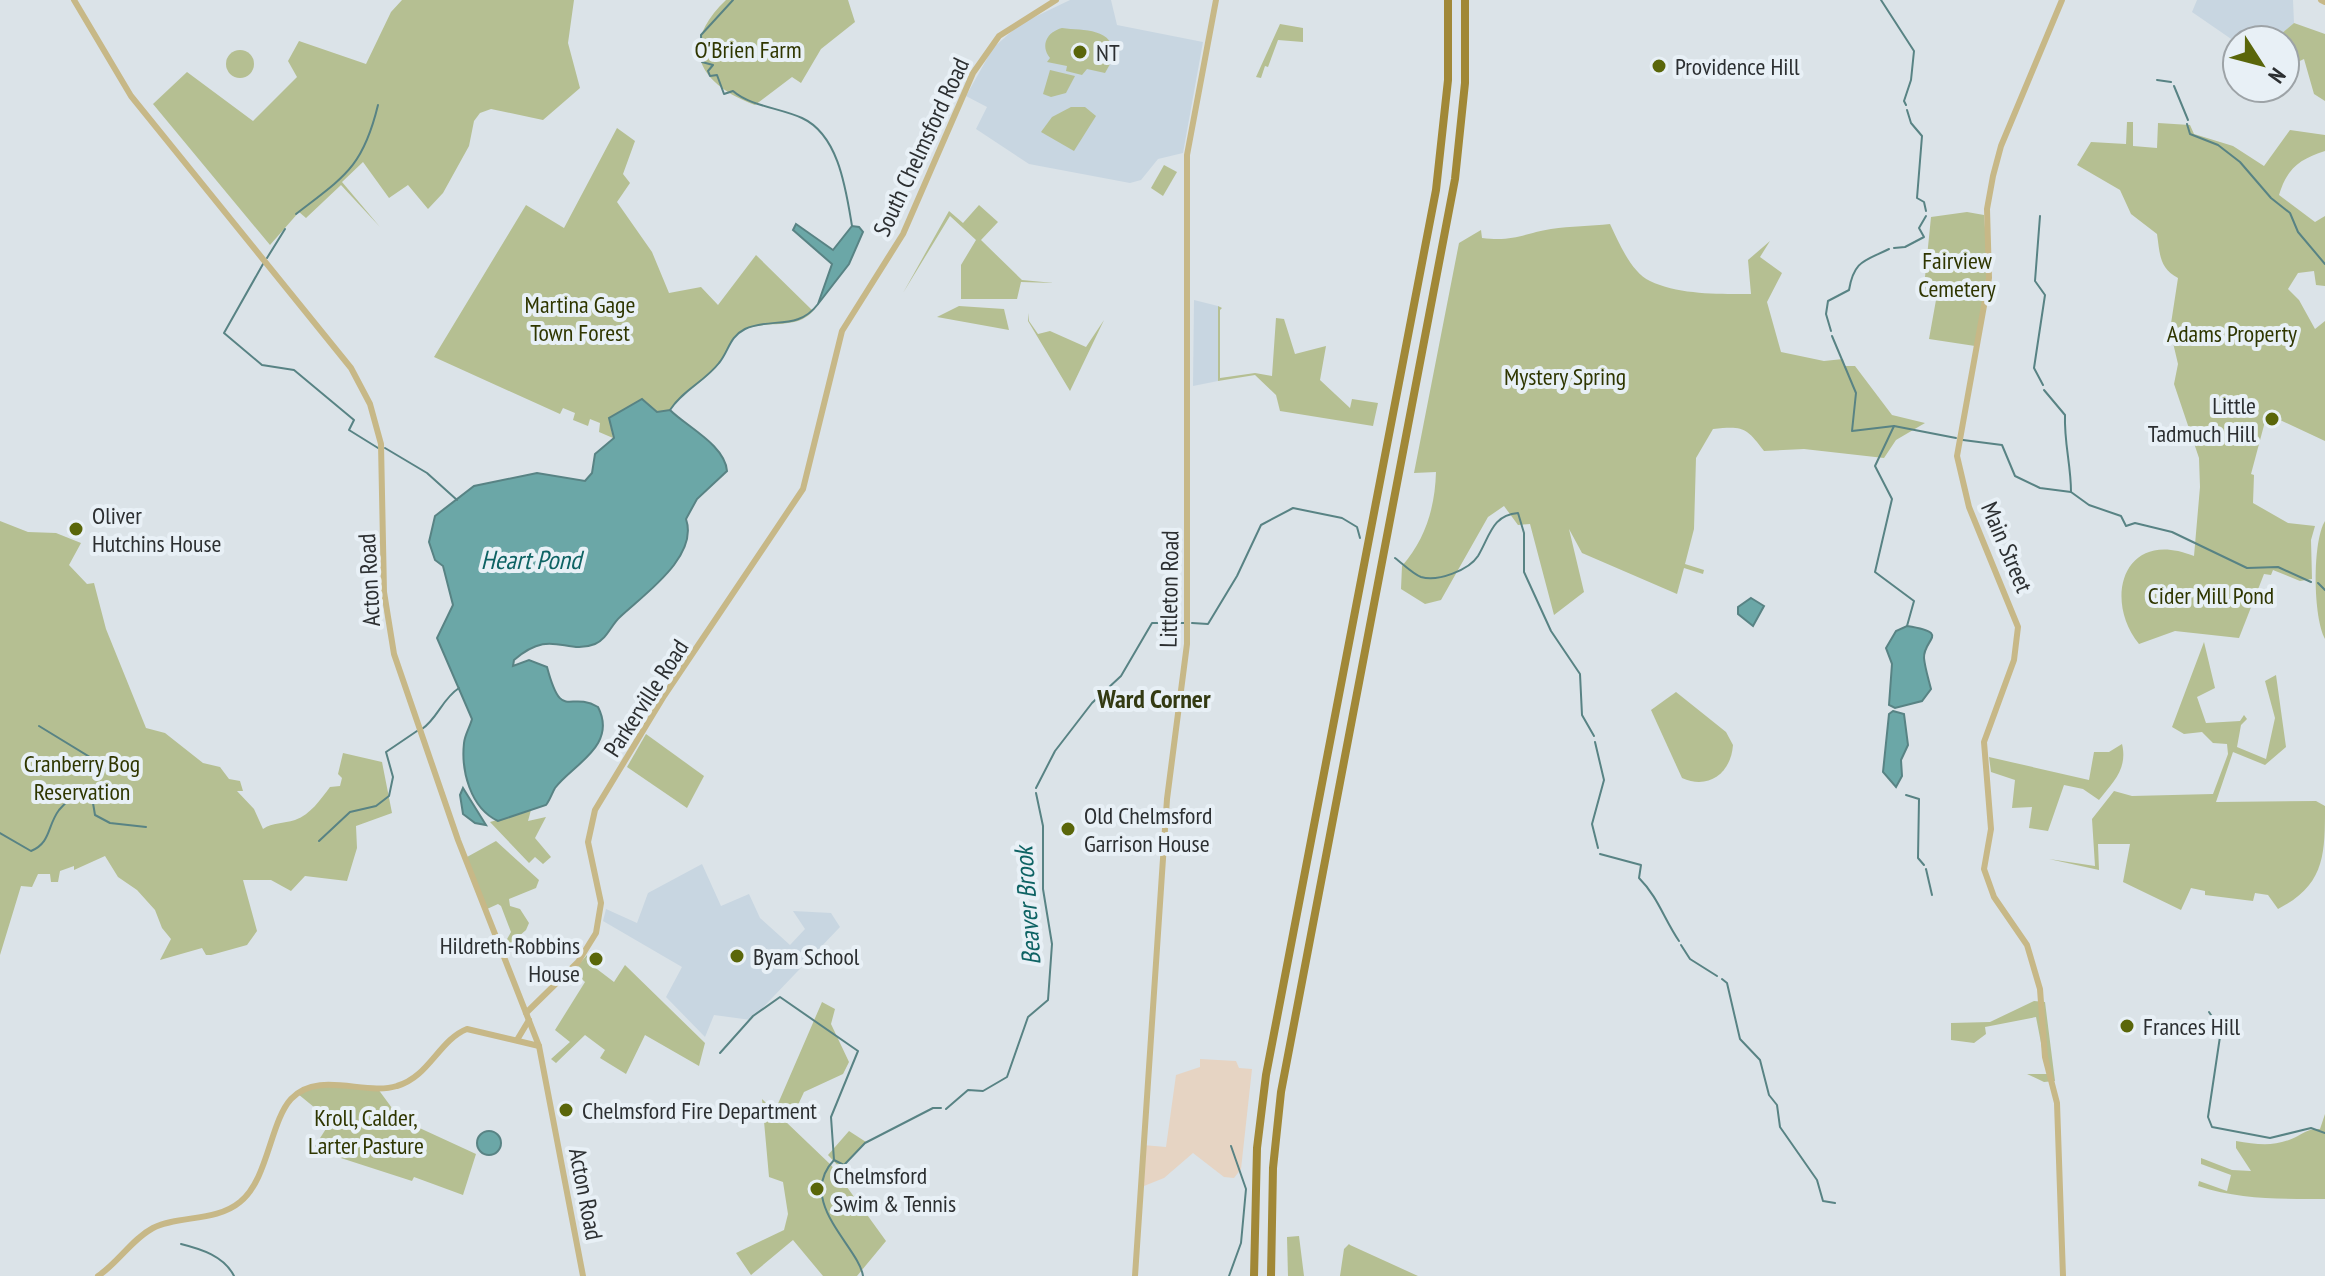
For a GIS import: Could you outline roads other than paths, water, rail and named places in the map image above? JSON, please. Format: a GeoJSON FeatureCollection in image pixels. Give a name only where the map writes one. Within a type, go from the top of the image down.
{"type":"FeatureCollection","features":[{"type":"Feature","properties":{"kind":"highway"},"geometry":{"type":"LineString","coordinates":[[1254,1276],[1256,1160],[1266,1075],[1428,234],[1443,141],[1448,0]]}},
{"type":"Feature","properties":{"kind":"highway"},"geometry":{"type":"LineString","coordinates":[[1271,1276],[1273,1168],[1281,1092],[1447,228],[1461,134],[1465,0]]}},
{"type":"Feature","properties":{"kind":"main road","name":"Acton Road"},"geometry":{"type":"LineString","coordinates":[[74,0],[131,96],[351,368],[367,396],[383,458],[384,592],[394,653],[447,810],[539,1046],[583,1276]]}},
{"type":"Feature","properties":{"kind":"main road","name":"South Chelmsford Road"},"geometry":{"type":"LineString","coordinates":[[787,515],[808,474],[845,325],[908,223],[934,168],[950,119],[973,73],[999,36],[1056,0]]}},
{"type":"Feature","properties":{"kind":"main road","name":"Littleton Road"},"geometry":{"type":"LineString","coordinates":[[1135,1276],[1164,828],[1187,644],[1187,159],[1216,0]]}},
{"type":"Feature","properties":{"kind":"main road","name":"Main Street"},"geometry":{"type":"LineString","coordinates":[[2062,0],[2001,146],[1993,176],[1987,209],[1989,278],[1957,456],[1969,507],[2014,612],[2018,636],[2014,660],[1984,742],[1991,829],[1984,869],[1989,889],[2024,938],[2035,967],[2045,1057],[2057,1103],[2063,1276]]}},
{"type":"Feature","properties":{"kind":"main road","name":"Parkerville Road"},"geometry":{"type":"LineString","coordinates":[[527,1016],[585,953],[601,915],[588,842],[595,810],[664,696],[787,515]]}},
{"type":"Feature","properties":{"kind":"main road"},"geometry":{"type":"LineString","coordinates":[[516,1041],[527,1016]]}},
{"type":"Feature","properties":{"kind":"main road"},"geometry":{"type":"LineString","coordinates":[[98,1276],[154,1228],[228,1209],[242,1201],[255,1181],[285,1107],[303,1090],[321,1085],[400,1086],[428,1067],[454,1036],[467,1029],[539,1046]]}},
{"type":"Feature","properties":{"kind":"water"},"geometry":{"type":"Polygon","coordinates":[[[796,224],[833,250],[852,226],[859,227],[863,232],[849,264],[818,304],[832,264],[793,230],[796,224]]]}},
{"type":"Feature","properties":{"kind":"water","name":"Heart Pond"},"geometry":{"type":"Polygon","coordinates":[[[642,399],[657,412],[670,410],[704,437],[720,453],[727,471],[697,499],[686,519],[688,533],[677,561],[617,620],[603,639],[584,647],[538,645],[514,660],[513,666],[529,660],[547,667],[552,684],[562,700],[598,707],[603,721],[602,733],[598,744],[555,788],[546,805],[498,821],[480,807],[469,787],[463,754],[472,719],[437,638],[453,605],[443,566],[435,560],[429,542],[435,516],[474,486],[537,473],[585,481],[592,473],[595,454],[614,438],[609,418],[642,399]]]}},
{"type":"Feature","properties":{"kind":"water"},"geometry":{"type":"Polygon","coordinates":[[[1751,598],[1764,606],[1753,626],[1738,614],[1738,607],[1751,598]]]}},
{"type":"Feature","properties":{"kind":"water"},"geometry":{"type":"Polygon","coordinates":[[[1907,626],[1932,634],[1924,658],[1931,689],[1922,701],[1895,708],[1889,705],[1892,664],[1886,648],[1896,631],[1907,626]]]}},
{"type":"Feature","properties":{"kind":"water"},"geometry":{"type":"Polygon","coordinates":[[[1893,711],[1904,714],[1908,745],[1901,760],[1902,776],[1896,787],[1883,772],[1889,714],[1893,711]]]}},
{"type":"Feature","properties":{"kind":"water"},"geometry":{"type":"Polygon","coordinates":[[[463,788],[486,825],[475,823],[463,814],[460,795],[463,788]]]}},
{"type":"Feature","properties":{"kind":"water"},"geometry":{"type":"Polygon","coordinates":[[[489,1131],[500,1138],[501,1143],[494,1154],[489,1155],[478,1148],[477,1143],[484,1132],[489,1131]]]}},
{"type":"Feature","properties":{"kind":"waterway"},"geometry":{"type":"LineString","coordinates":[[733,0],[701,35],[702,62],[713,65],[708,71],[710,76],[717,75],[724,94],[733,91],[815,126],[825,137],[839,165],[852,226]]}},
{"type":"Feature","properties":{"kind":"waterway"},"geometry":{"type":"LineString","coordinates":[[1881,0],[1914,51],[1911,80],[1904,101],[1906,105]]}},
{"type":"Feature","properties":{"kind":"waterway"},"geometry":{"type":"LineString","coordinates":[[2157,80],[2171,82]]}},
{"type":"Feature","properties":{"kind":"waterway"},"geometry":{"type":"LineString","coordinates":[[2174,86],[2188,120]]}},
{"type":"Feature","properties":{"kind":"waterway"},"geometry":{"type":"LineString","coordinates":[[296,214],[350,168],[366,143],[378,105]]}},
{"type":"Feature","properties":{"kind":"waterway"},"geometry":{"type":"LineString","coordinates":[[1907,110],[1911,123],[1922,136],[1917,198],[1924,202],[1926,211]]}},
{"type":"Feature","properties":{"kind":"waterway"},"geometry":{"type":"LineString","coordinates":[[2187,124],[2190,134],[2218,145],[2240,162],[2271,198],[2290,213],[2298,232],[2325,264]]}},
{"type":"Feature","properties":{"kind":"waterway"},"geometry":{"type":"LineString","coordinates":[[1894,248],[1905,247],[1924,237],[1919,228],[1926,216]]}},
{"type":"Feature","properties":{"kind":"waterway"},"geometry":{"type":"LineString","coordinates":[[2040,216],[2035,281],[2045,295],[2034,368],[2043,385]]}},
{"type":"Feature","properties":{"kind":"waterway"},"geometry":{"type":"LineString","coordinates":[[267,258],[285,229]]}},
{"type":"Feature","properties":{"kind":"waterway"},"geometry":{"type":"LineString","coordinates":[[1831,331],[1826,314],[1828,301],[1849,290],[1854,273],[1862,263],[1889,249]]}},
{"type":"Feature","properties":{"kind":"waterway"},"geometry":{"type":"LineString","coordinates":[[263,264],[224,333],[262,365],[294,370],[354,420],[349,430],[378,448]]}},
{"type":"Feature","properties":{"kind":"waterway"},"geometry":{"type":"LineString","coordinates":[[670,410],[713,370],[740,332],[755,326],[802,318],[818,304]]}},
{"type":"Feature","properties":{"kind":"waterway"},"geometry":{"type":"LineString","coordinates":[[1832,336],[1856,393],[1852,431],[1894,426],[1956,438]]}},
{"type":"Feature","properties":{"kind":"waterway"},"geometry":{"type":"LineString","coordinates":[[2044,390],[2065,415],[2071,492]]}},
{"type":"Feature","properties":{"kind":"waterway"},"geometry":{"type":"LineString","coordinates":[[1894,426],[1875,466],[1892,499],[1875,572],[1914,601],[1907,626]]}},
{"type":"Feature","properties":{"kind":"waterway"},"geometry":{"type":"LineString","coordinates":[[1963,440],[2002,445],[2015,476],[2040,488],[2071,492],[2089,505],[2121,516],[2126,526],[2135,523],[2172,532],[2247,568],[2278,567],[2311,582]]}},
{"type":"Feature","properties":{"kind":"waterway"},"geometry":{"type":"LineString","coordinates":[[385,448],[427,473],[457,500]]}},
{"type":"Feature","properties":{"kind":"waterway","name":"Beaver Brook"},"geometry":{"type":"LineString","coordinates":[[1192,623],[1208,624],[1237,576],[1261,525],[1293,508],[1342,518],[1357,527],[1360,538]]}},
{"type":"Feature","properties":{"kind":"waterway","name":"Beaver Brook"},"geometry":{"type":"LineString","coordinates":[[1395,558],[1421,577],[1436,578],[1452,574],[1474,561],[1497,522],[1518,513],[1524,533],[1524,572],[1551,631],[1580,674],[1582,715],[1594,736]]}},
{"type":"Feature","properties":{"kind":"waterway"},"geometry":{"type":"LineString","coordinates":[[2318,583],[2325,590]]}},
{"type":"Feature","properties":{"kind":"waterway","name":"Beaver Brook"},"geometry":{"type":"LineString","coordinates":[[1036,788],[1055,751],[1092,703],[1121,676],[1152,623],[1184,623]]}},
{"type":"Feature","properties":{"kind":"waterway"},"geometry":{"type":"LineString","coordinates":[[422,729],[459,688]]}},
{"type":"Feature","properties":{"kind":"waterway"},"geometry":{"type":"LineString","coordinates":[[39,726],[116,773]]}},
{"type":"Feature","properties":{"kind":"waterway"},"geometry":{"type":"LineString","coordinates":[[319,841],[350,812],[376,806],[389,796],[393,777],[386,752],[417,731]]}},
{"type":"Feature","properties":{"kind":"waterway","name":"Beaver Brook"},"geometry":{"type":"LineString","coordinates":[[1595,742],[1604,780],[1592,824],[1598,848]]}},
{"type":"Feature","properties":{"kind":"waterway"},"geometry":{"type":"LineString","coordinates":[[0,833],[31,851],[37,848],[45,839],[59,810],[83,787],[91,791],[95,815],[110,823],[146,827]]}},
{"type":"Feature","properties":{"kind":"waterway","name":"Beaver Brook"},"geometry":{"type":"LineString","coordinates":[[946,1109],[968,1090],[983,1091],[1007,1077],[1028,1017],[1048,1000],[1052,944],[1043,889],[1043,826],[1036,793]]}},
{"type":"Feature","properties":{"kind":"waterway"},"geometry":{"type":"LineString","coordinates":[[1906,795],[1919,799],[1918,858],[1924,865]]}},
{"type":"Feature","properties":{"kind":"waterway","name":"Beaver Brook"},"geometry":{"type":"LineString","coordinates":[[1600,854],[1641,865],[1639,878],[1679,941]]}},
{"type":"Feature","properties":{"kind":"waterway"},"geometry":{"type":"LineString","coordinates":[[1926,869],[1932,895]]}},
{"type":"Feature","properties":{"kind":"waterway","name":"Beaver Brook"},"geometry":{"type":"LineString","coordinates":[[1681,945],[1690,959],[1717,976]]}},
{"type":"Feature","properties":{"kind":"waterway","name":"Beaver Brook"},"geometry":{"type":"LineString","coordinates":[[1722,979],[1727,983],[1740,1039],[1760,1060],[1769,1095],[1777,1105],[1780,1127],[1817,1180],[1823,1201],[1835,1203]]}},
{"type":"Feature","properties":{"kind":"waterway"},"geometry":{"type":"LineString","coordinates":[[720,1053],[753,1016],[780,997],[858,1051],[831,1117],[834,1160]]}},
{"type":"Feature","properties":{"kind":"waterway"},"geometry":{"type":"LineString","coordinates":[[2209,1012],[2221,1030],[2208,1117],[2212,1127],[2270,1138],[2311,1128],[2325,1133]]}},
{"type":"Feature","properties":{"kind":"waterway","name":"Beaver Brook"},"geometry":{"type":"LineString","coordinates":[[863,1276],[825,1207],[822,1191],[824,1176],[834,1160],[844,1165],[865,1143],[933,1108],[941,1108]]}},
{"type":"Feature","properties":{"kind":"waterway"},"geometry":{"type":"LineString","coordinates":[[1229,1276],[1241,1243],[1246,1189],[1231,1146]]}},
{"type":"Feature","properties":{"kind":"waterway"},"geometry":{"type":"LineString","coordinates":[[181,1244],[218,1258],[234,1276]]}},
{"type":"Feature","properties":{"kind":"place","name":"NT"},"geometry":{"type":"Point","coordinates":[1080,52]}},
{"type":"Feature","properties":{"kind":"place","name":"Providence Hill"},"geometry":{"type":"Point","coordinates":[1659,66]}},
{"type":"Feature","properties":{"kind":"place","name":"Little Tadmuch Hill"},"geometry":{"type":"Point","coordinates":[2272,419]}},
{"type":"Feature","properties":{"kind":"place","name":"Oliver Hutchins House"},"geometry":{"type":"Point","coordinates":[76,529]}},
{"type":"Feature","properties":{"kind":"place","name":"Old Chelmsford Garrison House"},"geometry":{"type":"Point","coordinates":[1068,829]}},
{"type":"Feature","properties":{"kind":"place","name":"Byam School"},"geometry":{"type":"Point","coordinates":[737,956]}},
{"type":"Feature","properties":{"kind":"place","name":"Hildreth-Robbins House"},"geometry":{"type":"Point","coordinates":[596,959]}},
{"type":"Feature","properties":{"kind":"place","name":"Frances Hill"},"geometry":{"type":"Point","coordinates":[2127,1026]}},
{"type":"Feature","properties":{"kind":"place","name":"Chelmsford Fire Department"},"geometry":{"type":"Point","coordinates":[566,1110]}},
{"type":"Feature","properties":{"kind":"place","name":"Chelmsford Swim & Tennis"},"geometry":{"type":"Point","coordinates":[817,1189]}},
{"type":"Feature","properties":{"kind":"district","name":"Ward Corner"},"geometry":{"type":"Point","coordinates":[1154,698]}},
{"type":"Feature","properties":{"kind":"park label","name":"O'Brien Farm"},"geometry":{"type":"Point","coordinates":[748,49]}},
{"type":"Feature","properties":{"kind":"park label","name":"Fairview Cemetery"},"geometry":{"type":"Point","coordinates":[1957,274]}},
{"type":"Feature","properties":{"kind":"park label","name":"Martina Gage Town Forest"},"geometry":{"type":"Point","coordinates":[580,318]}},
{"type":"Feature","properties":{"kind":"park label","name":"Adams Property"},"geometry":{"type":"Point","coordinates":[2232,333]}},
{"type":"Feature","properties":{"kind":"park label","name":"Mystery Spring"},"geometry":{"type":"Point","coordinates":[1565,376]}},
{"type":"Feature","properties":{"kind":"park label","name":"Cider Mill Pond"},"geometry":{"type":"Point","coordinates":[2211,595]}},
{"type":"Feature","properties":{"kind":"park label","name":"Cranberry Bog Reservation"},"geometry":{"type":"Point","coordinates":[82,777]}},
{"type":"Feature","properties":{"kind":"park label","name":"Kroll, Calder, Larter Pasture"},"geometry":{"type":"Point","coordinates":[366,1131]}}]}
